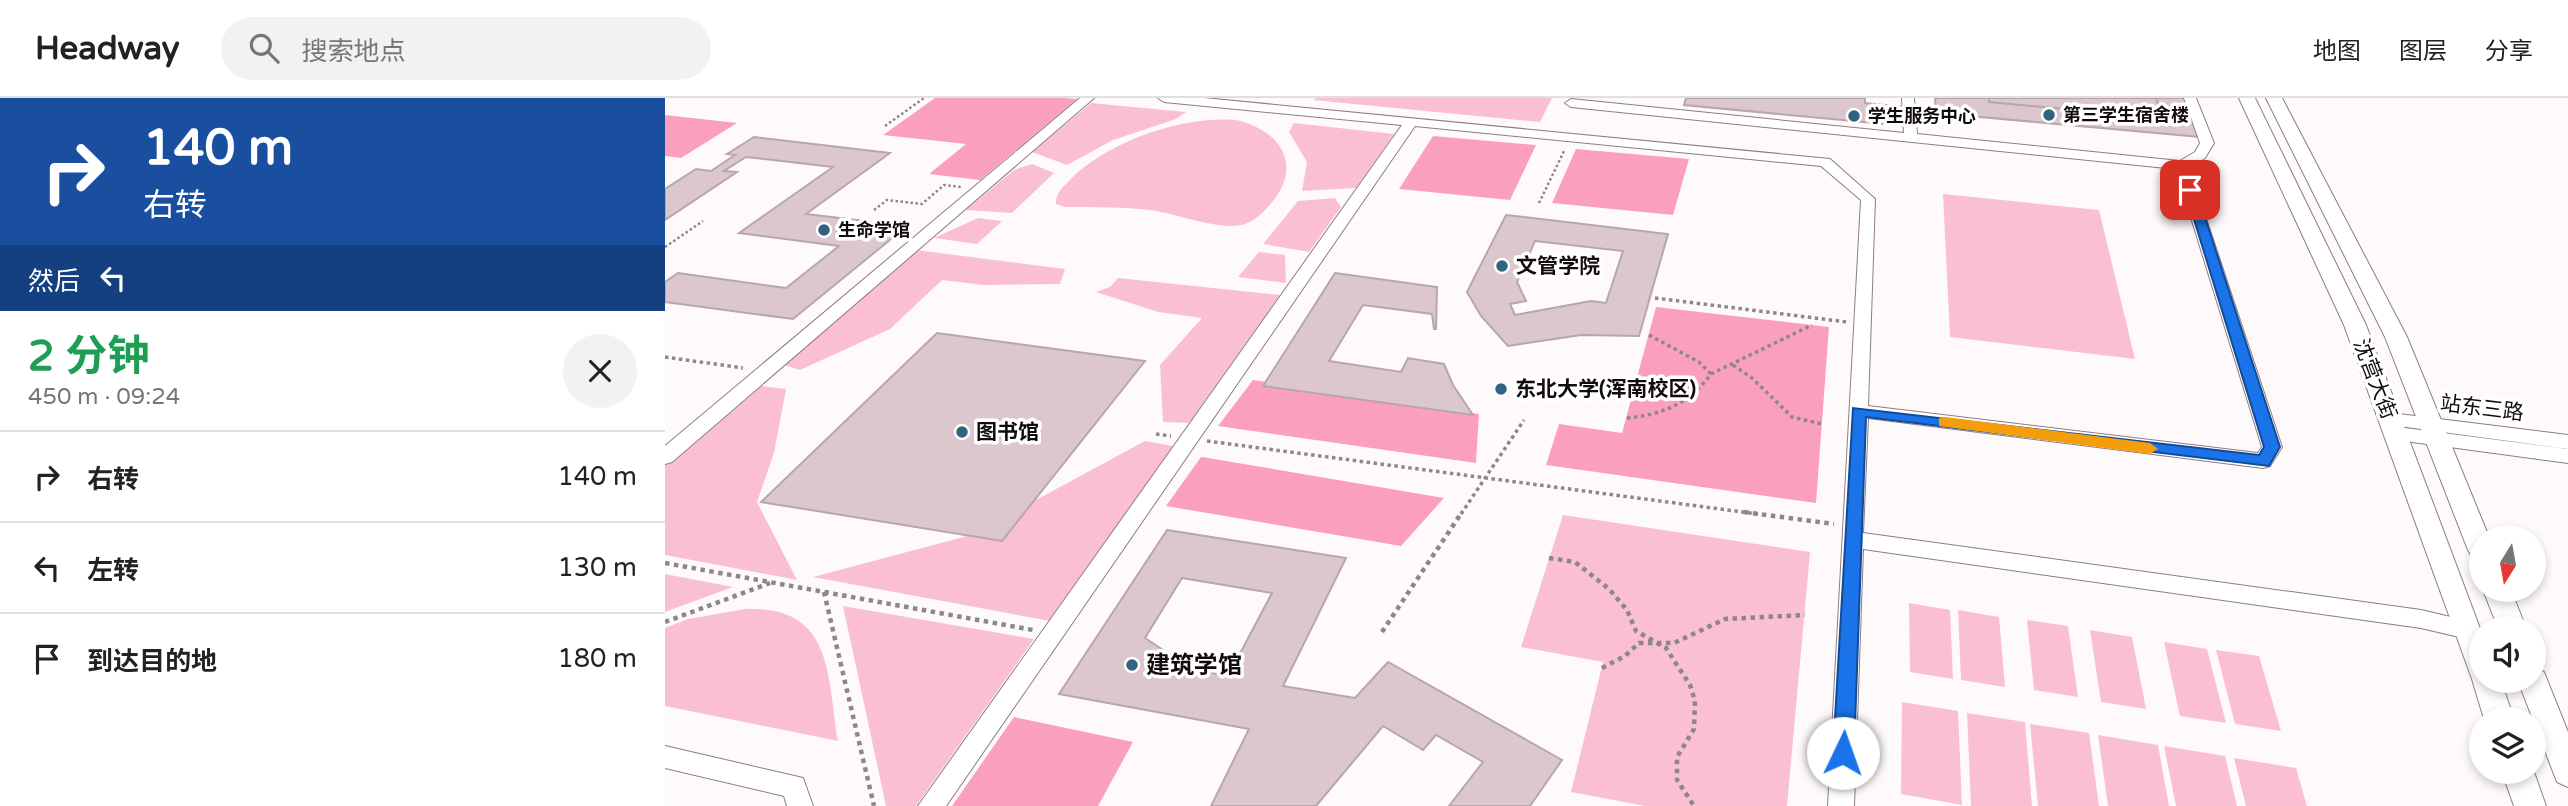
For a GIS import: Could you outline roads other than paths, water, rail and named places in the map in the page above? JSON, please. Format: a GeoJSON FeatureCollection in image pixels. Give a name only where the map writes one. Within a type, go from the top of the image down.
{"type":"FeatureCollection","features":[{"type":"Feature","properties":{"kind":"main road","name":"沈营大街"},"geometry":{"type":"LineString","coordinates":[[2247,98],[2355,325],[2469,633]]}},
{"type":"Feature","properties":{"kind":"main road","name":"沈营大街"},"geometry":{"type":"LineString","coordinates":[[2274,98],[2396,337],[2471,525]]}},
{"type":"Feature","properties":{"kind":"main road"},"geometry":{"type":"LineString","coordinates":[[2538,693],[2568,772]]}},
{"type":"Feature","properties":{"kind":"main road"},"geometry":{"type":"LineString","coordinates":[[2522,784],[2530,806]]}},
{"type":"Feature","properties":{"kind":"street"},"geometry":{"type":"LineString","coordinates":[[665,457],[1088,98]]}},
{"type":"Feature","properties":{"kind":"street"},"geometry":{"type":"LineString","coordinates":[[1164,98],[1411,122],[1566,119],[1911,138],[2182,165],[2200,155],[2207,143],[2190,98]]}},
{"type":"Feature","properties":{"kind":"street"},"geometry":{"type":"LineString","coordinates":[[1908,98],[1911,138]]}},
{"type":"Feature","properties":{"kind":"street"},"geometry":{"type":"LineString","coordinates":[[1566,119],[1825,162],[1868,199],[1841,806]]}},
{"type":"Feature","properties":{"kind":"street"},"geometry":{"type":"LineString","coordinates":[[932,806],[1411,122]]}},
{"type":"Feature","properties":{"kind":"street"},"geometry":{"type":"LineString","coordinates":[[1859,411],[2263,461],[2272,447],[2182,165]]}},
{"type":"Feature","properties":{"kind":"street","name":"站东三路"},"geometry":{"type":"LineString","coordinates":[[2394,427],[2568,442]]}},
{"type":"Feature","properties":{"kind":"street","name":"站东三路"},"geometry":{"type":"LineString","coordinates":[[2435,432],[2568,456]]}},
{"type":"Feature","properties":{"kind":"street"},"geometry":{"type":"LineString","coordinates":[[1853,533],[2421,619],[2468,630]]}},
{"type":"Feature","properties":{"kind":"street"},"geometry":{"type":"LineString","coordinates":[[665,757],[794,786],[800,806]]}},
{"type":"Feature","properties":{"kind":"place","name":"第三学生宿舍楼"},"geometry":{"type":"Point","coordinates":[2049,115]}},
{"type":"Feature","properties":{"kind":"place","name":"学生服务中心"},"geometry":{"type":"Point","coordinates":[1854,116]}},
{"type":"Feature","properties":{"kind":"place","name":"生命学馆"},"geometry":{"type":"Point","coordinates":[824,230]}},
{"type":"Feature","properties":{"kind":"place","name":"文管学院"},"geometry":{"type":"Point","coordinates":[1502,266]}},
{"type":"Feature","properties":{"kind":"place","name":"东北大学(浑南校区)"},"geometry":{"type":"Point","coordinates":[1501,389]}},
{"type":"Feature","properties":{"kind":"place","name":"图书馆"},"geometry":{"type":"Point","coordinates":[962,432]}},
{"type":"Feature","properties":{"kind":"place","name":"建筑学馆"},"geometry":{"type":"Point","coordinates":[1132,665]}}]}
